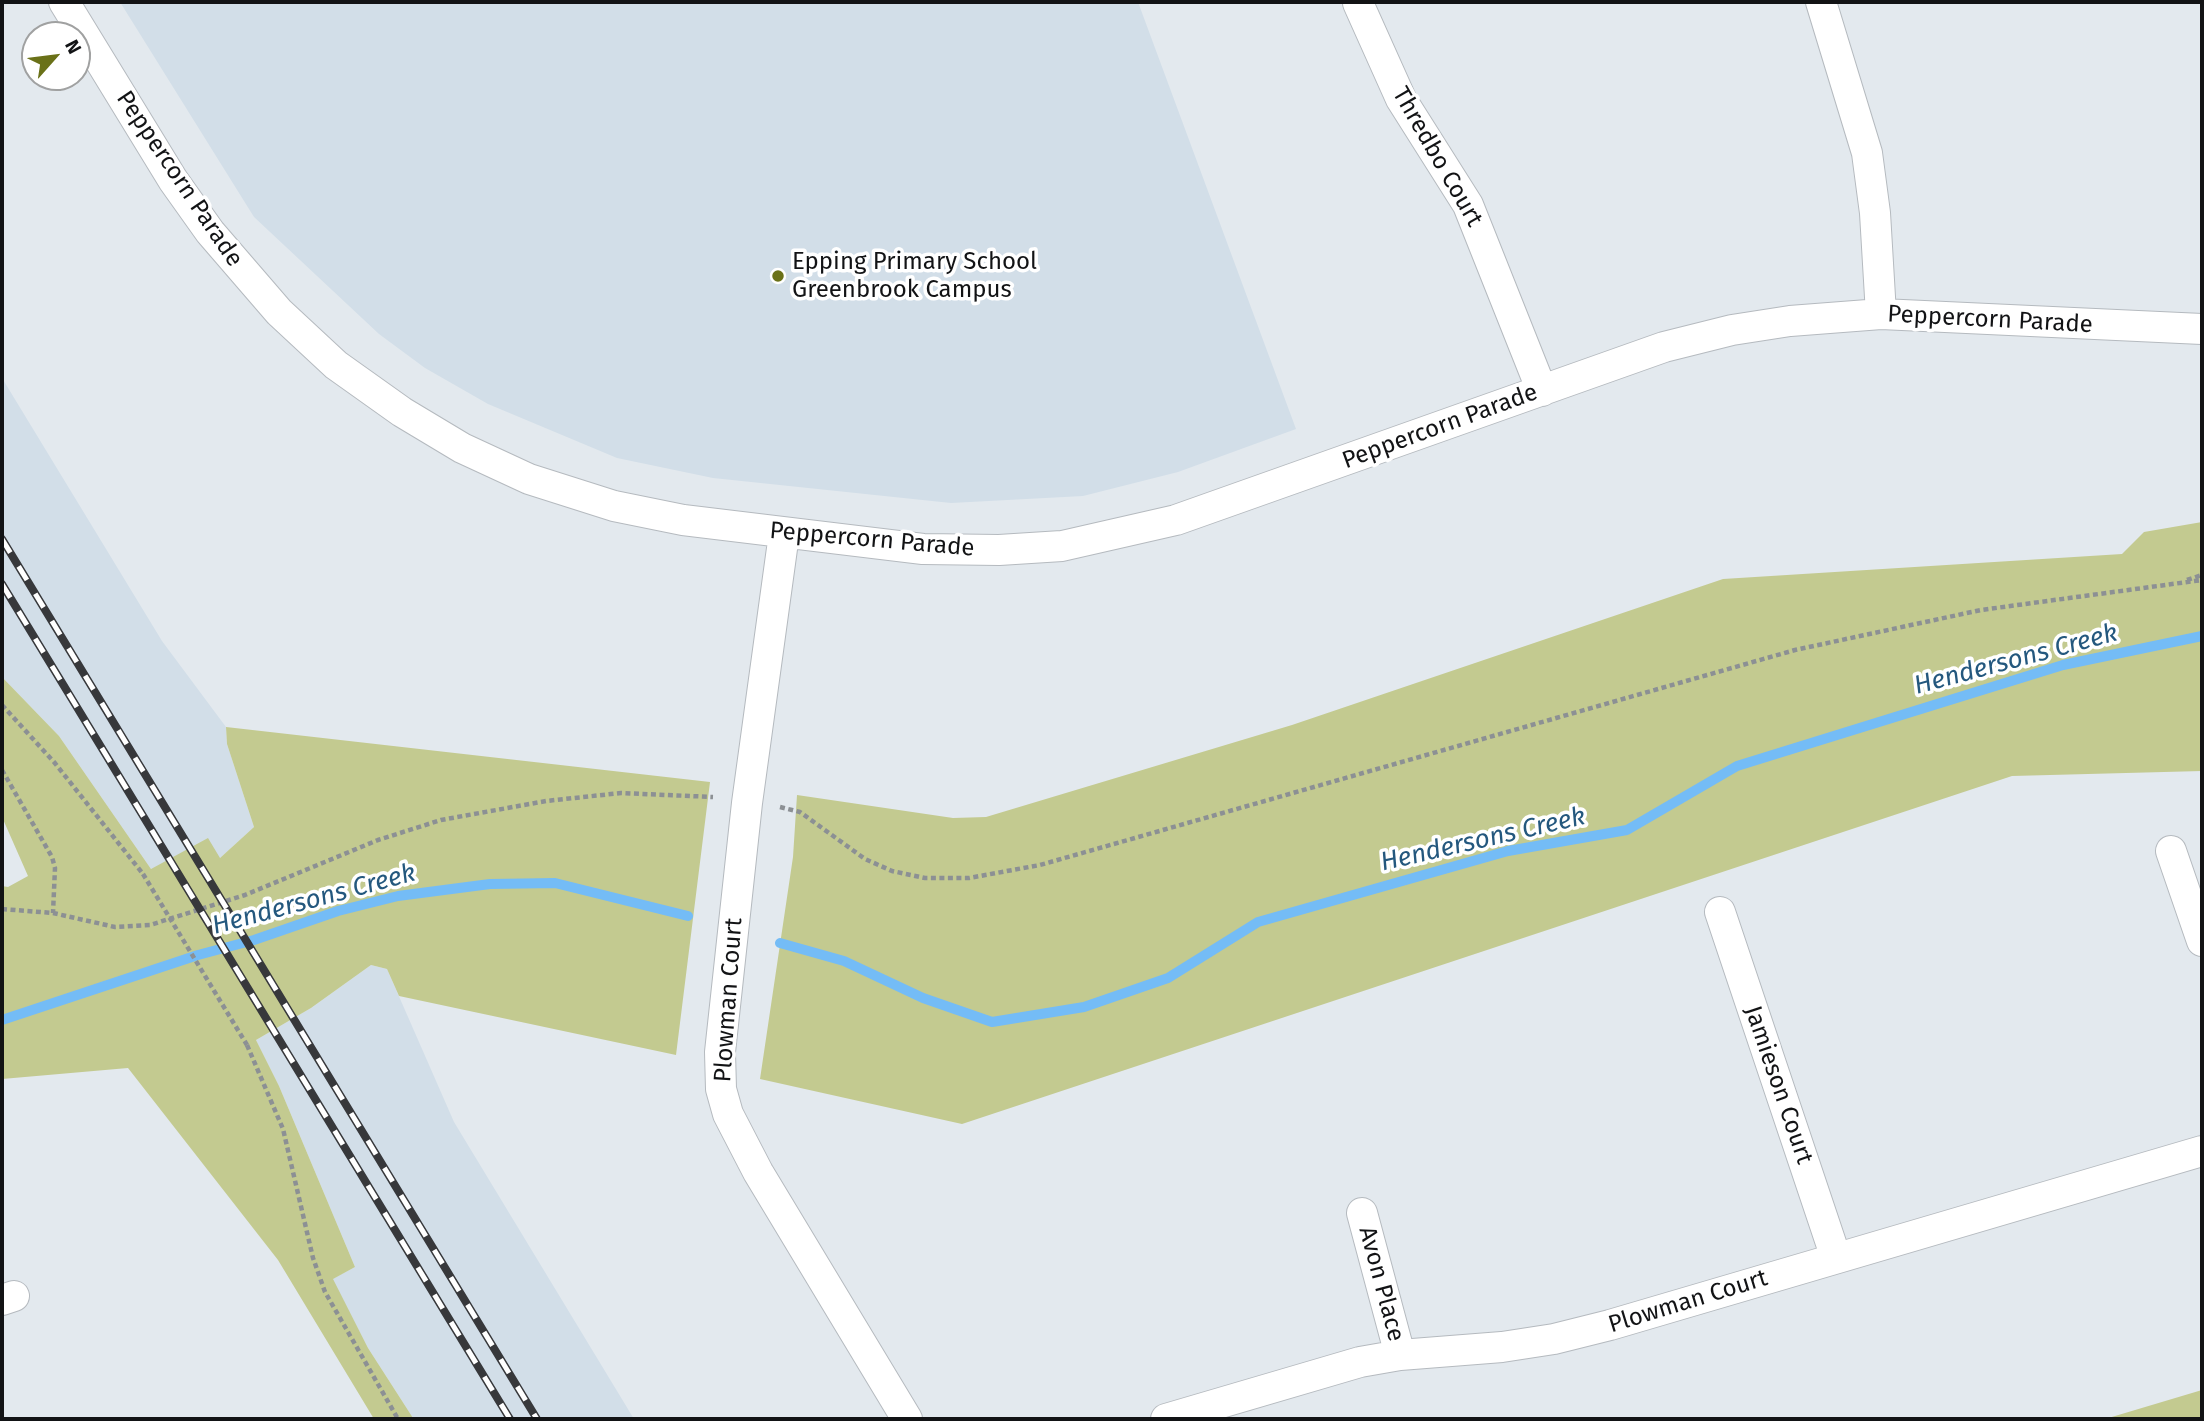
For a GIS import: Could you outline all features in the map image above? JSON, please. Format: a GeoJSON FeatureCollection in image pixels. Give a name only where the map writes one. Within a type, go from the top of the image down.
{"type":"FeatureCollection","features":[{"type":"Feature","properties":{"kind":"street","name":"Peppercorn Parade"},"geometry":{"type":"LineString","coordinates":[[64,2],[173,180],[210,232],[279,312],[336,365],[402,412],[462,448],[529,479],[614,506],[784,534],[923,549],[974,550],[1062,546],[1116,536],[1201,511],[1664,347],[1732,330],[1790,321],[1881,314],[2202,329]]}},
{"type":"Feature","properties":{"kind":"street"},"geometry":{"type":"LineString","coordinates":[[1823,2],[1867,153],[1875,213],[1881,314]]}},
{"type":"Feature","properties":{"kind":"street","name":"Thredbo Court"},"geometry":{"type":"LineString","coordinates":[[1358,3],[1401,99],[1468,205],[1542,391]]}},
{"type":"Feature","properties":{"kind":"street","name":"Plowman Court"},"geometry":{"type":"LineString","coordinates":[[784,534],[747,803],[720,1052],[721,1089],[728,1114],[752,1162],[907,1419]]}},
{"type":"Feature","properties":{"kind":"street"},"geometry":{"type":"LineString","coordinates":[[2171,851],[2202,941]]}},
{"type":"Feature","properties":{"kind":"street","name":"Jamieson Court"},"geometry":{"type":"LineString","coordinates":[[1720,912],[1836,1258]]}},
{"type":"Feature","properties":{"kind":"street","name":"Plowman Court"},"geometry":{"type":"LineString","coordinates":[[1166,1419],[1327,1371],[1399,1355],[1503,1347],[1554,1339],[2202,1152]]}},
{"type":"Feature","properties":{"kind":"street","name":"Avon Place"},"geometry":{"type":"LineString","coordinates":[[1362,1213],[1399,1355]]}},
{"type":"Feature","properties":{"kind":"path"},"geometry":{"type":"LineString","coordinates":[[2178,583],[2202,575]]}},
{"type":"Feature","properties":{"kind":"path"},"geometry":{"type":"LineString","coordinates":[[2,909],[53,913],[115,927],[150,925],[245,895],[407,830],[533,803],[655,793],[800,812],[865,859],[892,871],[925,878],[969,878],[1040,865],[1795,650],[1981,610],[2202,580]]}},
{"type":"Feature","properties":{"kind":"path"},"geometry":{"type":"LineString","coordinates":[[2,705],[54,762],[143,874],[247,1045],[283,1129],[307,1236],[325,1292],[398,1419]]}},
{"type":"Feature","properties":{"kind":"path"},"geometry":{"type":"LineString","coordinates":[[2,770],[52,857],[53,913]]}},
{"type":"Feature","properties":{"kind":"shaded area","name":"Epping Primary School Greenbrook Campus"},"geometry":{"type":"Polygon","coordinates":[[[120,2],[1138,2],[1296,429],[1178,472],[1083,496],[951,503],[713,478],[617,458],[488,404],[425,368],[379,334],[254,217],[120,2]]]}},
{"type":"Feature","properties":{"kind":"shaded area"},"geometry":{"type":"Polygon","coordinates":[[[2,378],[162,641],[226,727],[227,744],[254,827],[220,858],[151,869],[59,736],[2,677],[2,378]]]}},
{"type":"Feature","properties":{"kind":"shaded area"},"geometry":{"type":"Polygon","coordinates":[[[371,965],[387,969],[454,1122],[634,1419],[413,1418],[368,1348],[332,1279],[355,1267],[279,1086],[256,1040],[311,1008],[371,965]]]}},
{"type":"Feature","properties":{"kind":"green space"},"geometry":{"type":"Polygon","coordinates":[[[2202,522],[2202,771],[2012,776],[962,1124],[760,1079],[793,857],[797,795],[953,818],[986,817],[1292,725],[1723,579],[2122,554],[2144,532],[2202,522]]]}},
{"type":"Feature","properties":{"kind":"green space"},"geometry":{"type":"Polygon","coordinates":[[[2,677],[59,736],[151,869],[208,838],[220,858],[254,827],[227,744],[226,727],[710,782],[676,1055],[399,996],[387,969],[371,965],[311,1008],[256,1040],[279,1086],[355,1267],[333,1279],[368,1348],[413,1418],[419,1419],[374,1419],[278,1260],[128,1068],[2,1079],[2,886],[8,887],[28,876],[2,817],[2,677]]]}},
{"type":"Feature","properties":{"kind":"green space"},"geometry":{"type":"Polygon","coordinates":[[[2202,1390],[2202,1419],[2105,1419],[2202,1390]]]}},
{"type":"Feature","properties":{"kind":"waterway","name":"Hendersons Creek"},"geometry":{"type":"LineString","coordinates":[[780,943],[844,961],[923,998],[992,1022],[1084,1007],[1168,978],[1258,922],[1508,851],[1627,830],[1737,766],[2063,665],[2202,636]]}},
{"type":"Feature","properties":{"kind":"waterway","name":"Hendersons Creek"},"geometry":{"type":"LineString","coordinates":[[2,1020],[338,911],[398,896],[490,884],[555,883],[688,916]]}},
{"type":"Feature","properties":{"kind":"railway"},"geometry":{"type":"LineString","coordinates":[[2,539],[537,1419]]}},
{"type":"Feature","properties":{"kind":"railway"},"geometry":{"type":"LineString","coordinates":[[2,584],[510,1419]]}},
{"type":"Feature","properties":{"kind":"place","name":"Epping Primary School Greenbrook Campus"},"geometry":{"type":"Point","coordinates":[778,276]}}]}
